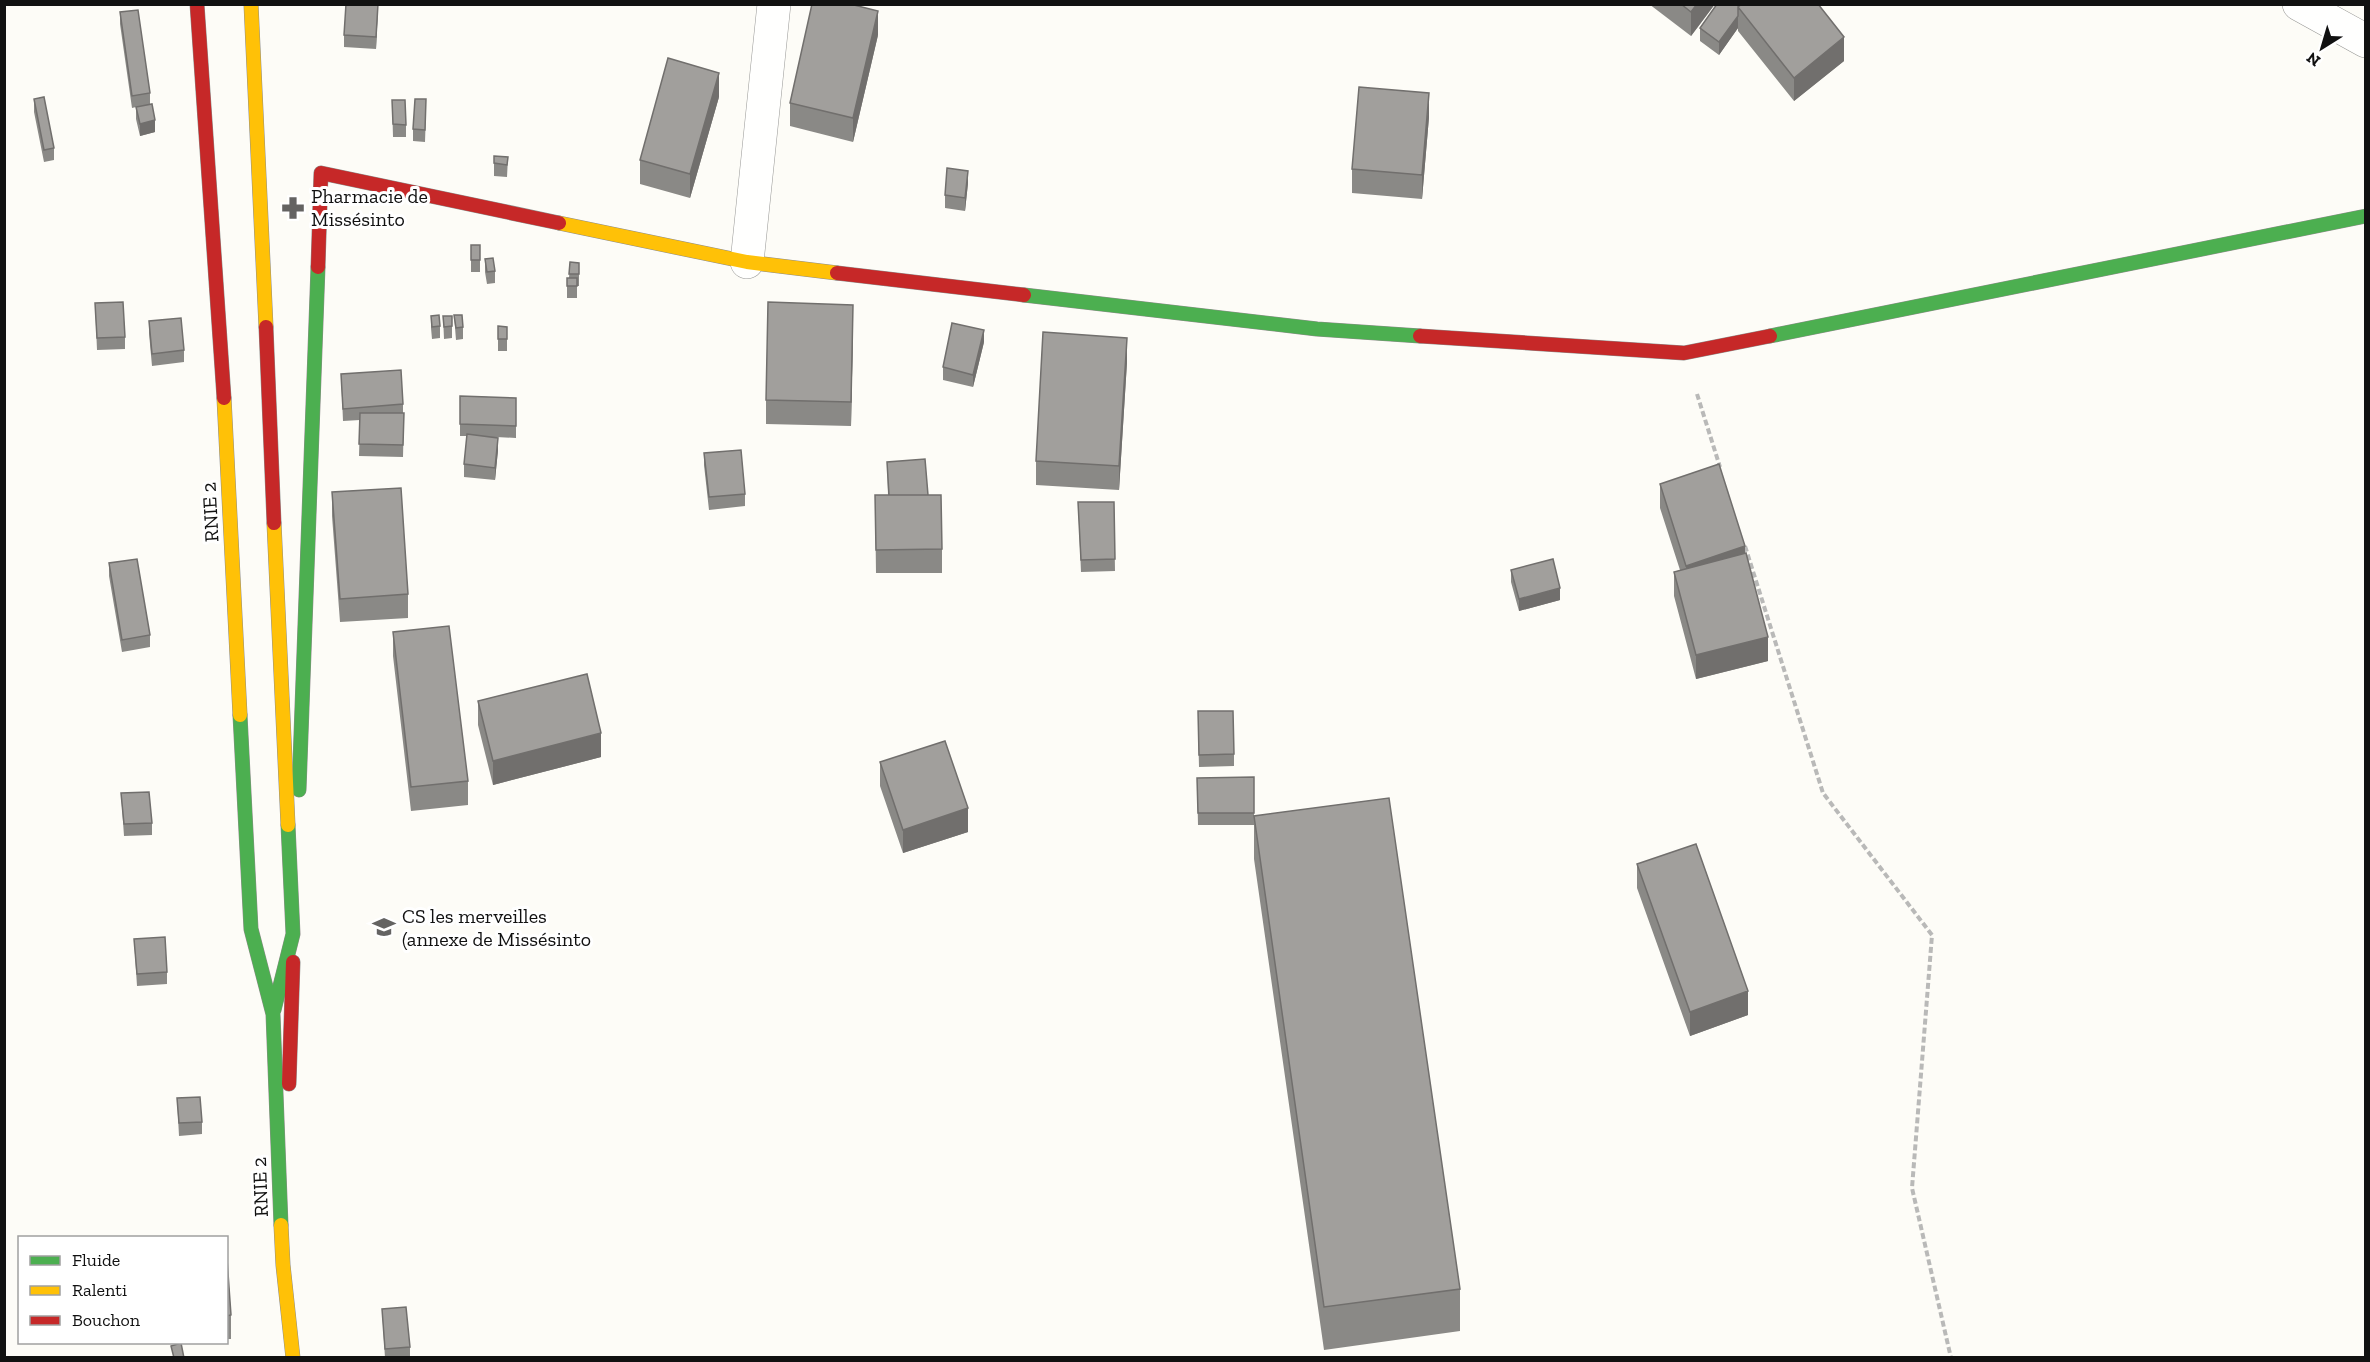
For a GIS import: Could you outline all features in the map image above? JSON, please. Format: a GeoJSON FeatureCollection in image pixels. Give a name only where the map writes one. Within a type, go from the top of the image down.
{"type":"FeatureCollection","features":[{"type":"Feature","properties":{"kind":"main road","name":"RNIE 2"},"geometry":{"type":"LineString","coordinates":[[197,4],[222,367],[251,929],[273,1014],[283,1266],[293,1358]]}},
{"type":"Feature","properties":{"kind":"main road","name":"RNIE 2"},"geometry":{"type":"LineString","coordinates":[[252,4],[293,934],[273,1014]]}},
{"type":"Feature","properties":{"kind":"main road"},"geometry":{"type":"LineString","coordinates":[[283,1266],[321,173],[747,262],[1317,329],[1684,353],[2366,216]]}},
{"type":"Feature","properties":{"kind":"street"},"geometry":{"type":"LineString","coordinates":[[747,262],[774,4]]}},
{"type":"Feature","properties":{"kind":"street"},"geometry":{"type":"LineString","coordinates":[[2299,4],[2366,41]]}},
{"type":"Feature","properties":{"kind":"path"},"geometry":{"type":"LineString","coordinates":[[1684,353],[1723,477]]}},
{"type":"Feature","properties":{"kind":"path"},"geometry":{"type":"LineString","coordinates":[[1744,545],[1823,793],[1932,935],[1912,1188],[1952,1358]]}},
{"type":"Feature","properties":{"kind":"building"},"geometry":{"type":"Polygon","coordinates":[[[346,4],[378,4],[376,37],[344,35],[346,4]]]}},
{"type":"Feature","properties":{"kind":"building"},"geometry":{"type":"Polygon","coordinates":[[[812,4],[850,4],[878,11],[853,118],[790,103],[812,4]]]}},
{"type":"Feature","properties":{"kind":"building"},"geometry":{"type":"Polygon","coordinates":[[[1681,4],[1697,4],[1691,12],[1681,4]]]}},
{"type":"Feature","properties":{"kind":"building"},"geometry":{"type":"Polygon","coordinates":[[[1717,4],[1742,4],[1738,7],[1738,16],[1719,42],[1700,28],[1717,4]]]}},
{"type":"Feature","properties":{"kind":"building"},"geometry":{"type":"Polygon","coordinates":[[[1742,4],[1818,4],[1844,37],[1794,78],[1738,7],[1742,4]]]}},
{"type":"Feature","properties":{"kind":"building"},"geometry":{"type":"Polygon","coordinates":[[[138,10],[150,93],[132,96],[120,12],[138,10]]]}},
{"type":"Feature","properties":{"kind":"building"},"geometry":{"type":"Polygon","coordinates":[[[668,58],[719,73],[690,174],[640,160],[668,58]]]}},
{"type":"Feature","properties":{"kind":"building"},"geometry":{"type":"Polygon","coordinates":[[[1359,87],[1429,93],[1422,175],[1352,169],[1359,87]]]}},
{"type":"Feature","properties":{"kind":"building"},"geometry":{"type":"Polygon","coordinates":[[[44,97],[54,148],[44,150],[34,99],[44,97]]]}},
{"type":"Feature","properties":{"kind":"building"},"geometry":{"type":"Polygon","coordinates":[[[415,99],[426,99],[425,130],[413,129],[415,99]]]}},
{"type":"Feature","properties":{"kind":"building"},"geometry":{"type":"Polygon","coordinates":[[[392,100],[405,100],[406,125],[393,124],[392,100]]]}},
{"type":"Feature","properties":{"kind":"building"},"geometry":{"type":"Polygon","coordinates":[[[152,104],[155,120],[140,124],[136,107],[152,104]]]}},
{"type":"Feature","properties":{"kind":"building"},"geometry":{"type":"Polygon","coordinates":[[[494,156],[508,157],[507,165],[494,163],[494,156]]]}},
{"type":"Feature","properties":{"kind":"building"},"geometry":{"type":"Polygon","coordinates":[[[947,168],[968,171],[965,198],[945,195],[947,168]]]}},
{"type":"Feature","properties":{"kind":"building"},"geometry":{"type":"Polygon","coordinates":[[[471,245],[480,245],[480,260],[471,260],[471,245]]]}},
{"type":"Feature","properties":{"kind":"building"},"geometry":{"type":"Polygon","coordinates":[[[493,258],[495,271],[487,272],[485,259],[493,258]]]}},
{"type":"Feature","properties":{"kind":"building"},"geometry":{"type":"Polygon","coordinates":[[[570,262],[579,263],[579,274],[569,274],[570,262]]]}},
{"type":"Feature","properties":{"kind":"building"},"geometry":{"type":"Polygon","coordinates":[[[567,278],[577,278],[577,286],[567,286],[567,278]]]}},
{"type":"Feature","properties":{"kind":"building"},"geometry":{"type":"Polygon","coordinates":[[[123,302],[125,337],[97,338],[95,303],[123,302]]]}},
{"type":"Feature","properties":{"kind":"building"},"geometry":{"type":"Polygon","coordinates":[[[768,302],[853,305],[851,402],[766,400],[768,302]]]}},
{"type":"Feature","properties":{"kind":"building"},"geometry":{"type":"Polygon","coordinates":[[[439,315],[440,326],[432,327],[431,316],[439,315]]]}},
{"type":"Feature","properties":{"kind":"building"},"geometry":{"type":"Polygon","coordinates":[[[454,315],[462,315],[463,327],[456,328],[454,315]]]}},
{"type":"Feature","properties":{"kind":"building"},"geometry":{"type":"Polygon","coordinates":[[[443,316],[452,316],[452,326],[444,327],[443,316]]]}},
{"type":"Feature","properties":{"kind":"building"},"geometry":{"type":"Polygon","coordinates":[[[181,318],[184,350],[152,354],[149,321],[181,318]]]}},
{"type":"Feature","properties":{"kind":"building"},"geometry":{"type":"Polygon","coordinates":[[[952,323],[984,330],[973,375],[943,367],[952,323]]]}},
{"type":"Feature","properties":{"kind":"building"},"geometry":{"type":"Polygon","coordinates":[[[498,326],[507,327],[507,339],[498,339],[498,326]]]}},
{"type":"Feature","properties":{"kind":"building"},"geometry":{"type":"Polygon","coordinates":[[[1043,332],[1127,338],[1119,466],[1036,461],[1043,332]]]}},
{"type":"Feature","properties":{"kind":"building"},"geometry":{"type":"Polygon","coordinates":[[[401,370],[403,404],[343,409],[341,374],[401,370]]]}},
{"type":"Feature","properties":{"kind":"building"},"geometry":{"type":"Polygon","coordinates":[[[460,396],[516,398],[516,426],[460,424],[460,396]]]}},
{"type":"Feature","properties":{"kind":"building"},"geometry":{"type":"Polygon","coordinates":[[[360,413],[404,413],[403,445],[359,444],[360,413]]]}},
{"type":"Feature","properties":{"kind":"building"},"geometry":{"type":"Polygon","coordinates":[[[467,434],[498,438],[495,468],[464,464],[467,434]]]}},
{"type":"Feature","properties":{"kind":"building"},"geometry":{"type":"Polygon","coordinates":[[[741,450],[745,494],[709,497],[704,453],[741,450]]]}},
{"type":"Feature","properties":{"kind":"building"},"geometry":{"type":"Polygon","coordinates":[[[925,459],[928,495],[889,495],[887,462],[925,459]]]}},
{"type":"Feature","properties":{"kind":"building"},"geometry":{"type":"Polygon","coordinates":[[[1719,464],[1745,546],[1686,566],[1660,484],[1719,464]]]}},
{"type":"Feature","properties":{"kind":"building"},"geometry":{"type":"Polygon","coordinates":[[[401,488],[408,594],[340,599],[332,492],[401,488]]]}},
{"type":"Feature","properties":{"kind":"building"},"geometry":{"type":"Polygon","coordinates":[[[875,495],[941,495],[942,549],[876,550],[875,495]]]}},
{"type":"Feature","properties":{"kind":"building"},"geometry":{"type":"Polygon","coordinates":[[[1078,502],[1114,502],[1115,559],[1081,560],[1078,502]]]}},
{"type":"Feature","properties":{"kind":"building"},"geometry":{"type":"Polygon","coordinates":[[[1746,553],[1768,637],[1696,655],[1674,572],[1746,553]]]}},
{"type":"Feature","properties":{"kind":"building"},"geometry":{"type":"Polygon","coordinates":[[[137,559],[150,635],[122,640],[109,563],[137,559]]]}},
{"type":"Feature","properties":{"kind":"building"},"geometry":{"type":"Polygon","coordinates":[[[1553,559],[1560,588],[1519,599],[1511,570],[1553,559]]]}},
{"type":"Feature","properties":{"kind":"building"},"geometry":{"type":"Polygon","coordinates":[[[449,626],[468,781],[411,787],[393,632],[449,626]]]}},
{"type":"Feature","properties":{"kind":"building"},"geometry":{"type":"Polygon","coordinates":[[[587,674],[601,733],[493,761],[478,701],[587,674]]]}},
{"type":"Feature","properties":{"kind":"building"},"geometry":{"type":"Polygon","coordinates":[[[1198,711],[1233,711],[1234,754],[1199,755],[1198,711]]]}},
{"type":"Feature","properties":{"kind":"building"},"geometry":{"type":"Polygon","coordinates":[[[945,741],[968,808],[903,830],[880,762],[945,741]]]}},
{"type":"Feature","properties":{"kind":"building"},"geometry":{"type":"Polygon","coordinates":[[[1254,777],[1254,813],[1198,813],[1197,778],[1254,777]]]}},
{"type":"Feature","properties":{"kind":"building"},"geometry":{"type":"Polygon","coordinates":[[[149,792],[152,823],[124,824],[121,793],[149,792]]]}},
{"type":"Feature","properties":{"kind":"building"},"geometry":{"type":"Polygon","coordinates":[[[1389,798],[1460,1289],[1324,1307],[1254,816],[1389,798]]]}},
{"type":"Feature","properties":{"kind":"building"},"geometry":{"type":"Polygon","coordinates":[[[1696,844],[1748,991],[1690,1012],[1637,864],[1696,844]]]}},
{"type":"Feature","properties":{"kind":"building"},"geometry":{"type":"Polygon","coordinates":[[[165,937],[167,972],[137,974],[134,939],[165,937]]]}},
{"type":"Feature","properties":{"kind":"building"},"geometry":{"type":"Polygon","coordinates":[[[200,1097],[202,1122],[179,1123],[177,1098],[200,1097]]]}},
{"type":"Feature","properties":{"kind":"building"},"geometry":{"type":"Polygon","coordinates":[[[228,1273],[231,1315],[228,1316],[228,1273]]]}},
{"type":"Feature","properties":{"kind":"building"},"geometry":{"type":"Polygon","coordinates":[[[406,1307],[410,1347],[385,1349],[382,1309],[406,1307]]]}},
{"type":"Feature","properties":{"kind":"building"},"geometry":{"type":"Polygon","coordinates":[[[181,1344],[184,1358],[174,1358],[171,1346],[181,1344]]]}},
{"type":"Feature","properties":{"kind":"traffic: fast"},"geometry":{"type":"LineString","coordinates":[[1770,336],[2366,216]]}},
{"type":"Feature","properties":{"kind":"traffic: fast"},"geometry":{"type":"LineString","coordinates":[[299,790],[318,267]]}},
{"type":"Feature","properties":{"kind":"traffic: fast"},"geometry":{"type":"LineString","coordinates":[[1024,295],[1317,329],[1420,336]]}},
{"type":"Feature","properties":{"kind":"traffic: fast"},"geometry":{"type":"LineString","coordinates":[[240,715],[251,929],[273,1014],[281,1225]]}},
{"type":"Feature","properties":{"kind":"traffic: fast"},"geometry":{"type":"LineString","coordinates":[[274,1010],[293,934],[288,825]]}},
{"type":"Feature","properties":{"kind":"traffic: slow"},"geometry":{"type":"LineString","coordinates":[[251,4],[266,327]]}},
{"type":"Feature","properties":{"kind":"traffic: slow"},"geometry":{"type":"LineString","coordinates":[[559,223],[747,262],[837,273]]}},
{"type":"Feature","properties":{"kind":"traffic: slow"},"geometry":{"type":"LineString","coordinates":[[224,398],[240,715]]}},
{"type":"Feature","properties":{"kind":"traffic: slow"},"geometry":{"type":"LineString","coordinates":[[274,523],[288,825]]}},
{"type":"Feature","properties":{"kind":"traffic: slow"},"geometry":{"type":"LineString","coordinates":[[281,1225],[293,1358]]}},
{"type":"Feature","properties":{"kind":"traffic: jam"},"geometry":{"type":"LineString","coordinates":[[197,4],[224,398]]}},
{"type":"Feature","properties":{"kind":"traffic: jam"},"geometry":{"type":"LineString","coordinates":[[318,267],[321,173],[559,223]]}},
{"type":"Feature","properties":{"kind":"traffic: jam"},"geometry":{"type":"LineString","coordinates":[[837,273],[1024,295]]}},
{"type":"Feature","properties":{"kind":"traffic: jam"},"geometry":{"type":"LineString","coordinates":[[266,327],[274,523]]}},
{"type":"Feature","properties":{"kind":"traffic: jam"},"geometry":{"type":"LineString","coordinates":[[1420,336],[1684,353],[1770,336]]}},
{"type":"Feature","properties":{"kind":"traffic: jam"},"geometry":{"type":"LineString","coordinates":[[289,1084],[293,962]]}},
{"type":"Feature","properties":{"kind":"place","name":"Pharmacie de Missésinto"},"geometry":{"type":"Point","coordinates":[293,208]}},
{"type":"Feature","properties":{"kind":"place","name":"CS les merveilles (annexe de Missésinto"},"geometry":{"type":"Point","coordinates":[384,927]}}]}
